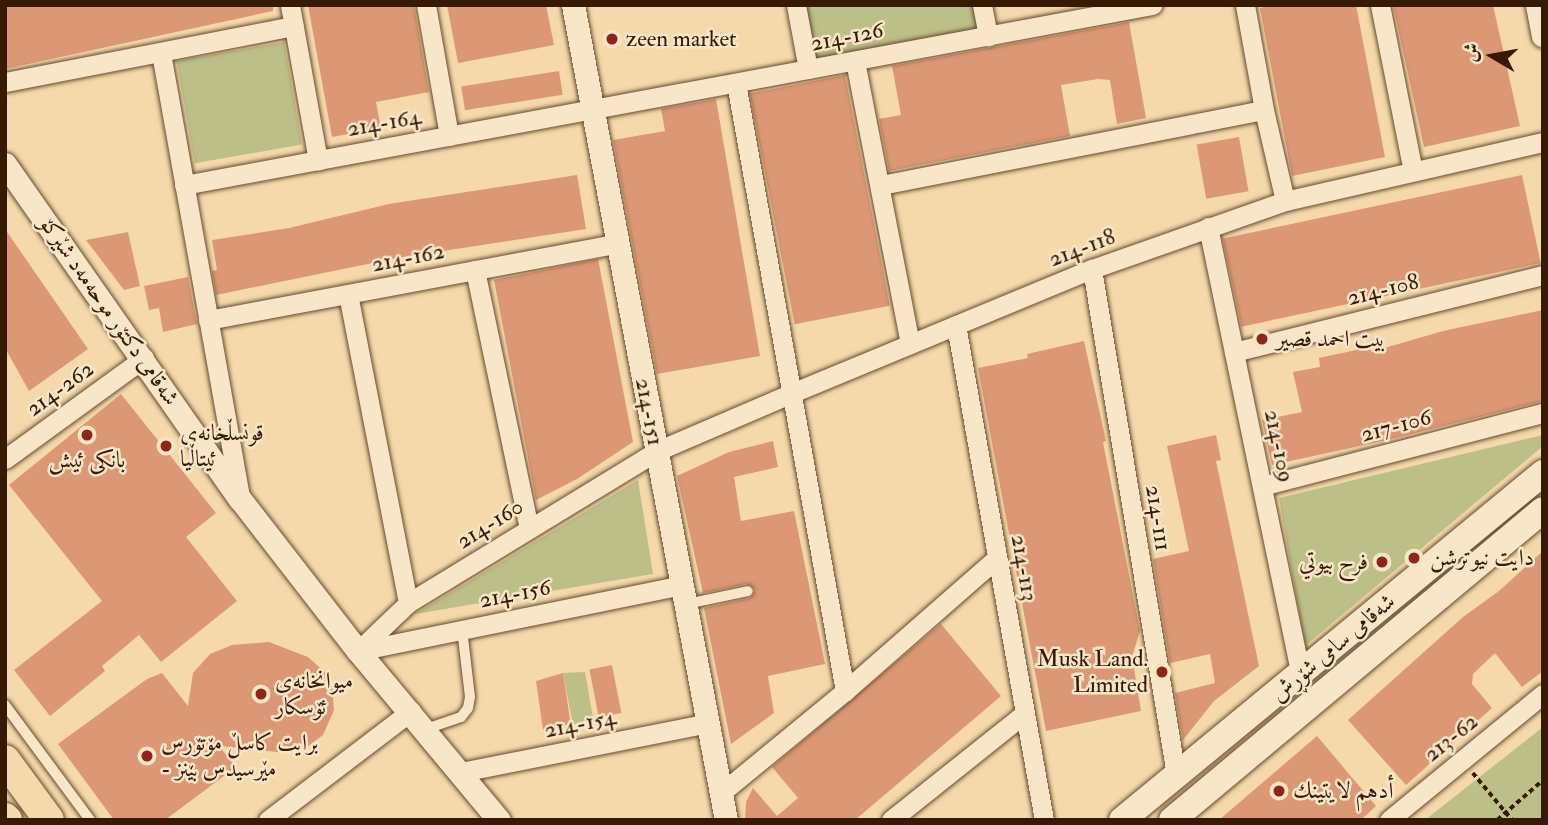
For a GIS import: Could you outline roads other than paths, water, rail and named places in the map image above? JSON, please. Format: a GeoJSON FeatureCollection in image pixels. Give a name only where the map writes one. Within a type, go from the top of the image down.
{"type":"FeatureCollection","features":[{"type":"Feature","properties":{"kind":"main road","name":"شەقامی سامی شۆڕش"},"geometry":{"type":"LineString","coordinates":[[1122,820],[1543,473]]}},
{"type":"Feature","properties":{"kind":"main road","name":"شەقامی سامی شۆڕش"},"geometry":{"type":"LineString","coordinates":[[1172,820],[1543,510]]}},
{"type":"Feature","properties":{"kind":"main road"},"geometry":{"type":"LineString","coordinates":[[5,761],[14,777],[49,820]]}},
{"type":"Feature","properties":{"kind":"street"},"geometry":{"type":"LineString","coordinates":[[290,5],[318,160]]}},
{"type":"Feature","properties":{"kind":"street"},"geometry":{"type":"LineString","coordinates":[[426,5],[449,136]]}},
{"type":"Feature","properties":{"kind":"street","name":"214-151"},"geometry":{"type":"LineString","coordinates":[[573,5],[726,820]]}},
{"type":"Feature","properties":{"kind":"street"},"geometry":{"type":"LineString","coordinates":[[796,5],[807,69]]}},
{"type":"Feature","properties":{"kind":"street"},"geometry":{"type":"LineString","coordinates":[[982,5],[988,36]]}},
{"type":"Feature","properties":{"kind":"street","name":"214-126"},"geometry":{"type":"LineString","coordinates":[[593,110],[988,36],[1116,9],[1152,5]]}},
{"type":"Feature","properties":{"kind":"street"},"geometry":{"type":"LineString","coordinates":[[1245,5],[1264,110],[1285,201]]}},
{"type":"Feature","properties":{"kind":"street"},"geometry":{"type":"LineString","coordinates":[[1380,5],[1413,171]]}},
{"type":"Feature","properties":{"kind":"street"},"geometry":{"type":"LineString","coordinates":[[1537,5],[1543,35]]}},
{"type":"Feature","properties":{"kind":"street"},"geometry":{"type":"LineString","coordinates":[[5,82],[293,26]]}},
{"type":"Feature","properties":{"kind":"street"},"geometry":{"type":"LineString","coordinates":[[161,52],[240,499]]}},
{"type":"Feature","properties":{"kind":"street"},"geometry":{"type":"LineString","coordinates":[[855,61],[910,344]]}},
{"type":"Feature","properties":{"kind":"street"},"geometry":{"type":"LineString","coordinates":[[736,83],[845,691]]}},
{"type":"Feature","properties":{"kind":"street","name":"214-164"},"geometry":{"type":"LineString","coordinates":[[184,186],[593,110]]}},
{"type":"Feature","properties":{"kind":"street"},"geometry":{"type":"LineString","coordinates":[[881,185],[1264,110]]}},
{"type":"Feature","properties":{"kind":"street","name":"214-118"},"geometry":{"type":"LineString","coordinates":[[657,451],[1092,269],[1208,227],[1285,201],[1543,142]]}},
{"type":"Feature","properties":{"kind":"street","name":"شەقامی دکتۆر موحەمەد شێرکۆ"},"geometry":{"type":"LineString","coordinates":[[5,164],[144,358],[240,499],[358,651],[411,711],[499,820]]}},
{"type":"Feature","properties":{"kind":"street","name":"214-109"},"geometry":{"type":"LineString","coordinates":[[1208,227],[1301,675]]}},
{"type":"Feature","properties":{"kind":"street","name":"214-162"},"geometry":{"type":"LineString","coordinates":[[208,320],[618,243]]}},
{"type":"Feature","properties":{"kind":"street","name":"214-111"},"geometry":{"type":"LineString","coordinates":[[1092,269],[1176,775]]}},
{"type":"Feature","properties":{"kind":"street"},"geometry":{"type":"LineString","coordinates":[[475,270],[529,528]]}},
{"type":"Feature","properties":{"kind":"street","name":"214-108"},"geometry":{"type":"LineString","coordinates":[[1234,352],[1543,275]]}},
{"type":"Feature","properties":{"kind":"street"},"geometry":{"type":"LineString","coordinates":[[348,294],[408,603]]}},
{"type":"Feature","properties":{"kind":"street","name":"214-113"},"geometry":{"type":"LineString","coordinates":[[956,325],[1044,820]]}},
{"type":"Feature","properties":{"kind":"street","name":"214-262"},"geometry":{"type":"LineString","coordinates":[[5,459],[144,358]]}},
{"type":"Feature","properties":{"kind":"street","name":"217-106"},"geometry":{"type":"LineString","coordinates":[[1262,486],[1543,413]]}},
{"type":"Feature","properties":{"kind":"street","name":"214-160"},"geometry":{"type":"LineString","coordinates":[[358,651],[408,603],[657,451]]}},
{"type":"Feature","properties":{"kind":"street"},"geometry":{"type":"LineString","coordinates":[[721,793],[845,691],[997,558]]}},
{"type":"Feature","properties":{"kind":"street","name":"214-156"},"geometry":{"type":"LineString","coordinates":[[358,651],[463,629],[684,595]]}},
{"type":"Feature","properties":{"kind":"street","name":"213-62"},"geometry":{"type":"LineString","coordinates":[[1389,820],[1543,694]]}},
{"type":"Feature","properties":{"kind":"street"},"geometry":{"type":"LineString","coordinates":[[268,820],[411,711]]}},
{"type":"Feature","properties":{"kind":"street"},"geometry":{"type":"LineString","coordinates":[[891,820],[1025,713]]}},
{"type":"Feature","properties":{"kind":"street","name":"214-154"},"geometry":{"type":"LineString","coordinates":[[461,772],[708,723]]}},
{"type":"Feature","properties":{"kind":"lane"},"geometry":{"type":"LineString","coordinates":[[684,595],[748,591]]}},
{"type":"Feature","properties":{"kind":"lane"},"geometry":{"type":"LineString","coordinates":[[426,729],[461,717],[468,708],[470,697],[463,629]]}},
{"type":"Feature","properties":{"kind":"lane"},"geometry":{"type":"LineString","coordinates":[[5,705],[90,820]]}},
{"type":"Feature","properties":{"kind":"place","name":"zeen market"},"geometry":{"type":"Point","coordinates":[612,39]}},
{"type":"Feature","properties":{"kind":"place","name":"بيت احمد قصير"},"geometry":{"type":"Point","coordinates":[1262,339]}},
{"type":"Feature","properties":{"kind":"place","name":"بانکی ئیش"},"geometry":{"type":"Point","coordinates":[87,435]}},
{"type":"Feature","properties":{"kind":"place","name":"قونسڵخانەی ئیتاڵیا"},"geometry":{"type":"Point","coordinates":[166,446]}},
{"type":"Feature","properties":{"kind":"place","name":"دايت نيوترشن"},"geometry":{"type":"Point","coordinates":[1414,558]}},
{"type":"Feature","properties":{"kind":"place","name":"فرح بيوتي"},"geometry":{"type":"Point","coordinates":[1382,562]}},
{"type":"Feature","properties":{"kind":"place","name":"Musk Land. Limited"},"geometry":{"type":"Point","coordinates":[1162,672]}},
{"type":"Feature","properties":{"kind":"place","name":"میوانخانەی ئۆسکار"},"geometry":{"type":"Point","coordinates":[261,694]}},
{"type":"Feature","properties":{"kind":"place","name":"برایت کاسڵ مۆتۆرس - مێرسیدس بێنز"},"geometry":{"type":"Point","coordinates":[147,756]}},
{"type":"Feature","properties":{"kind":"place","name":"أدهم لايتينك"},"geometry":{"type":"Point","coordinates":[1279,791]}}]}
